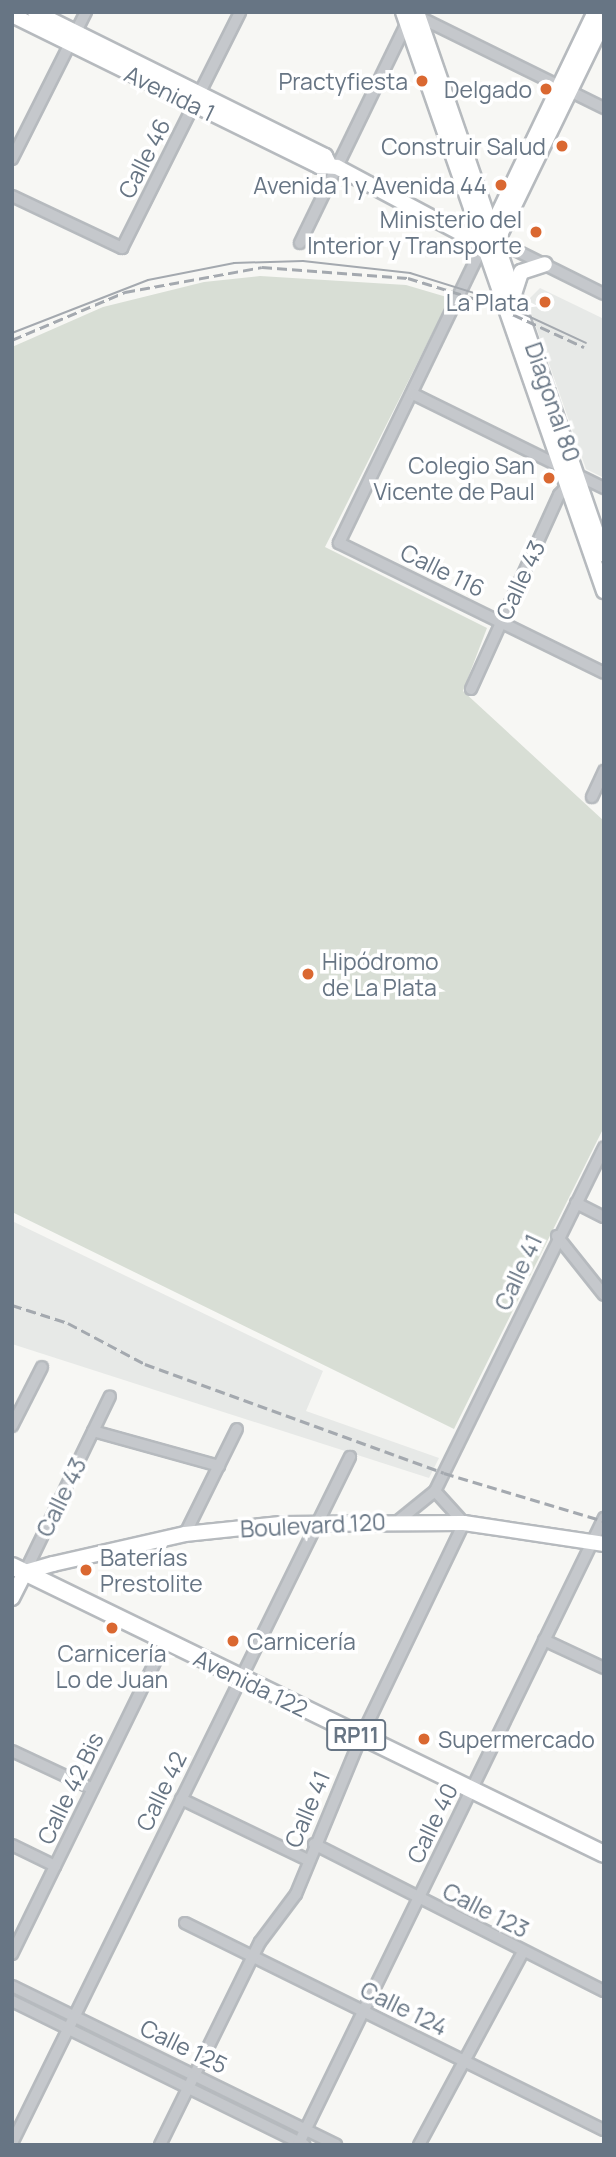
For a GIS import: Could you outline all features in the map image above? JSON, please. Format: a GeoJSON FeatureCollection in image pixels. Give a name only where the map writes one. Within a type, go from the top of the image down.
{"type":"FeatureCollection","features":[{"type":"Feature","properties":{"kind":"highway","name":"Avenida 122"},"geometry":{"type":"LineString","coordinates":[[18,1569],[604,1854]]}},
{"type":"Feature","properties":{"kind":"main road","name":"Avenida 1"},"geometry":{"type":"LineString","coordinates":[[35,12],[73,38]]}},
{"type":"Feature","properties":{"kind":"main road"},"geometry":{"type":"LineString","coordinates":[[565,87],[594,12]]}},
{"type":"Feature","properties":{"kind":"main road","name":"Avenida 1"},"geometry":{"type":"LineString","coordinates":[[12,15],[73,38],[197,99],[319,166],[333,166],[408,203],[488,236]]}},
{"type":"Feature","properties":{"kind":"main road","name":"Diagonal 80"},"geometry":{"type":"LineString","coordinates":[[411,15],[488,236],[561,467],[573,481],[604,555]]}},
{"type":"Feature","properties":{"kind":"main road"},"geometry":{"type":"LineString","coordinates":[[488,236],[565,87],[604,21]]}},
{"type":"Feature","properties":{"kind":"main road","name":"Diagonal 80"},"geometry":{"type":"LineString","coordinates":[[488,236],[515,291],[604,591]]}},
{"type":"Feature","properties":{"kind":"main road"},"geometry":{"type":"LineString","coordinates":[[515,291],[521,272],[545,264]]}},
{"type":"Feature","properties":{"kind":"main road","name":"Boulevard 120"},"geometry":{"type":"LineString","coordinates":[[18,1569],[185,1534],[315,1523],[464,1523],[598,1543]]}},
{"type":"Feature","properties":{"kind":"main road","name":"Calle 43"},"geometry":{"type":"LineString","coordinates":[[12,1598],[18,1569]]}},
{"type":"Feature","properties":{"kind":"street"},"geometry":{"type":"LineString","coordinates":[[12,159],[86,12]]}},
{"type":"Feature","properties":{"kind":"street","name":"Calle 46"},"geometry":{"type":"LineString","coordinates":[[12,196],[122,248],[240,12]]}},
{"type":"Feature","properties":{"kind":"street"},"geometry":{"type":"LineString","coordinates":[[300,243],[333,166],[411,15],[604,108]]}},
{"type":"Feature","properties":{"kind":"street"},"geometry":{"type":"LineString","coordinates":[[488,236],[413,394],[561,467]]}},
{"type":"Feature","properties":{"kind":"street","name":"Avenida 1"},"geometry":{"type":"LineString","coordinates":[[488,236],[604,294]]}},
{"type":"Feature","properties":{"kind":"street","name":"Calle 116"},"geometry":{"type":"LineString","coordinates":[[413,394],[339,543],[604,673]]}},
{"type":"Feature","properties":{"kind":"street"},"geometry":{"type":"LineString","coordinates":[[573,481],[604,488]]}},
{"type":"Feature","properties":{"kind":"street","name":"Calle 43"},"geometry":{"type":"LineString","coordinates":[[471,690],[500,622],[573,481]]}},
{"type":"Feature","properties":{"kind":"street"},"geometry":{"type":"LineString","coordinates":[[592,797],[604,771]]}},
{"type":"Feature","properties":{"kind":"street","name":"Calle 41"},"geometry":{"type":"LineString","coordinates":[[398,1521],[435,1491],[557,1236],[604,1147]]}},
{"type":"Feature","properties":{"kind":"street"},"geometry":{"type":"LineString","coordinates":[[576,1203],[604,1217]]}},
{"type":"Feature","properties":{"kind":"street"},"geometry":{"type":"LineString","coordinates":[[557,1236],[604,1295]]}},
{"type":"Feature","properties":{"kind":"street"},"geometry":{"type":"LineString","coordinates":[[12,1426],[42,1367]]}},
{"type":"Feature","properties":{"kind":"street","name":"Calle 43"},"geometry":{"type":"LineString","coordinates":[[18,1569],[110,1396]]}},
{"type":"Feature","properties":{"kind":"street"},"geometry":{"type":"LineString","coordinates":[[185,1534],[237,1429]]}},
{"type":"Feature","properties":{"kind":"street"},"geometry":{"type":"LineString","coordinates":[[93,1431],[219,1466]]}},
{"type":"Feature","properties":{"kind":"street","name":"Calle 42"},"geometry":{"type":"LineString","coordinates":[[12,2143],[315,1523],[350,1457]]}},
{"type":"Feature","properties":{"kind":"street"},"geometry":{"type":"LineString","coordinates":[[435,1491],[464,1523]]}},
{"type":"Feature","properties":{"kind":"street","name":"Calle 40"},"geometry":{"type":"LineString","coordinates":[[300,2144],[544,1640],[598,1543],[604,1518]]}},
{"type":"Feature","properties":{"kind":"street","name":"Calle 41"},"geometry":{"type":"LineString","coordinates":[[160,2145],[253,1955],[291,1903],[361,1737],[464,1523]]}},
{"type":"Feature","properties":{"kind":"street"},"geometry":{"type":"LineString","coordinates":[[544,1640],[604,1668]]}},
{"type":"Feature","properties":{"kind":"street","name":"Calle 42 Bis"},"geometry":{"type":"LineString","coordinates":[[12,1954],[165,1641]]}},
{"type":"Feature","properties":{"kind":"street"},"geometry":{"type":"LineString","coordinates":[[12,1751],[93,1789]]}},
{"type":"Feature","properties":{"kind":"street"},"geometry":{"type":"LineString","coordinates":[[181,1799],[308,1860]]}},
{"type":"Feature","properties":{"kind":"street","name":"Calle 123"},"geometry":{"type":"LineString","coordinates":[[314,1844],[604,1991]]}},
{"type":"Feature","properties":{"kind":"street"},"geometry":{"type":"LineString","coordinates":[[12,1845],[55,1866]]}},
{"type":"Feature","properties":{"kind":"street","name":"Calle 124"},"geometry":{"type":"LineString","coordinates":[[185,1923],[604,2130]]}},
{"type":"Feature","properties":{"kind":"street"},"geometry":{"type":"LineString","coordinates":[[419,2145],[523,1952]]}},
{"type":"Feature","properties":{"kind":"street","name":"Calle 125"},"geometry":{"type":"LineString","coordinates":[[12,1986],[336,2145]]}},
{"type":"Feature","properties":{"kind":"street","name":"Calle 125"},"geometry":{"type":"LineString","coordinates":[[12,2001],[300,2144]]}},
{"type":"Feature","properties":{"kind":"shaded area","name":"Hipódromo de La Plata"},"geometry":{"type":"Polygon","coordinates":[[[260,276],[406,285],[450,298],[325,547],[487,628],[463,691],[604,821],[604,1127],[454,1429],[12,1212],[12,347],[103,307],[204,282],[260,276]]]}},
{"type":"Feature","properties":{"kind":"shaded area"},"geometry":{"type":"Polygon","coordinates":[[[540,288],[604,319],[604,478],[586,469],[527,301],[540,288]]]}},
{"type":"Feature","properties":{"kind":"shaded area"},"geometry":{"type":"Polygon","coordinates":[[[12,1221],[323,1371],[306,1411],[439,1458],[429,1478],[12,1344],[12,1221]]]}},
{"type":"Feature","properties":{"kind":"tram line"},"geometry":{"type":"LineString","coordinates":[[12,333],[148,280],[234,263],[303,261],[410,273],[487,297],[586,343]]}},
{"type":"Feature","properties":{"kind":"railway"},"geometry":{"type":"LineString","coordinates":[[12,340],[125,292],[262,267],[408,278],[486,302],[584,347]]}},
{"type":"Feature","properties":{"kind":"railway"},"geometry":{"type":"LineString","coordinates":[[12,1305],[68,1323],[145,1364],[444,1473],[604,1521]]}},
{"type":"Feature","properties":{"kind":"place","name":"Practyfiesta"},"geometry":{"type":"Point","coordinates":[422,81]}},
{"type":"Feature","properties":{"kind":"place","name":"Delgado"},"geometry":{"type":"Point","coordinates":[546,89]}},
{"type":"Feature","properties":{"kind":"place","name":"Construir Salud"},"geometry":{"type":"Point","coordinates":[562,146]}},
{"type":"Feature","properties":{"kind":"place","name":"Avenida 1 y Avenida 44"},"geometry":{"type":"Point","coordinates":[501,185]}},
{"type":"Feature","properties":{"kind":"place","name":"Ministerio del Interior y Transporte"},"geometry":{"type":"Point","coordinates":[536,232]}},
{"type":"Feature","properties":{"kind":"place","name":"La Plata"},"geometry":{"type":"Point","coordinates":[545,302]}},
{"type":"Feature","properties":{"kind":"place","name":"Colegio San Vicente de Paul"},"geometry":{"type":"Point","coordinates":[549,478]}},
{"type":"Feature","properties":{"kind":"place","name":"Hipódromo de La Plata"},"geometry":{"type":"Point","coordinates":[308,974]}},
{"type":"Feature","properties":{"kind":"place","name":"Baterías Prestolite"},"geometry":{"type":"Point","coordinates":[86,1570]}},
{"type":"Feature","properties":{"kind":"place","name":"Carnicería Lo de Juan"},"geometry":{"type":"Point","coordinates":[112,1628]}},
{"type":"Feature","properties":{"kind":"place","name":"Carnicería"},"geometry":{"type":"Point","coordinates":[233,1641]}},
{"type":"Feature","properties":{"kind":"place","name":"Supermercado"},"geometry":{"type":"Point","coordinates":[424,1739]}}]}
